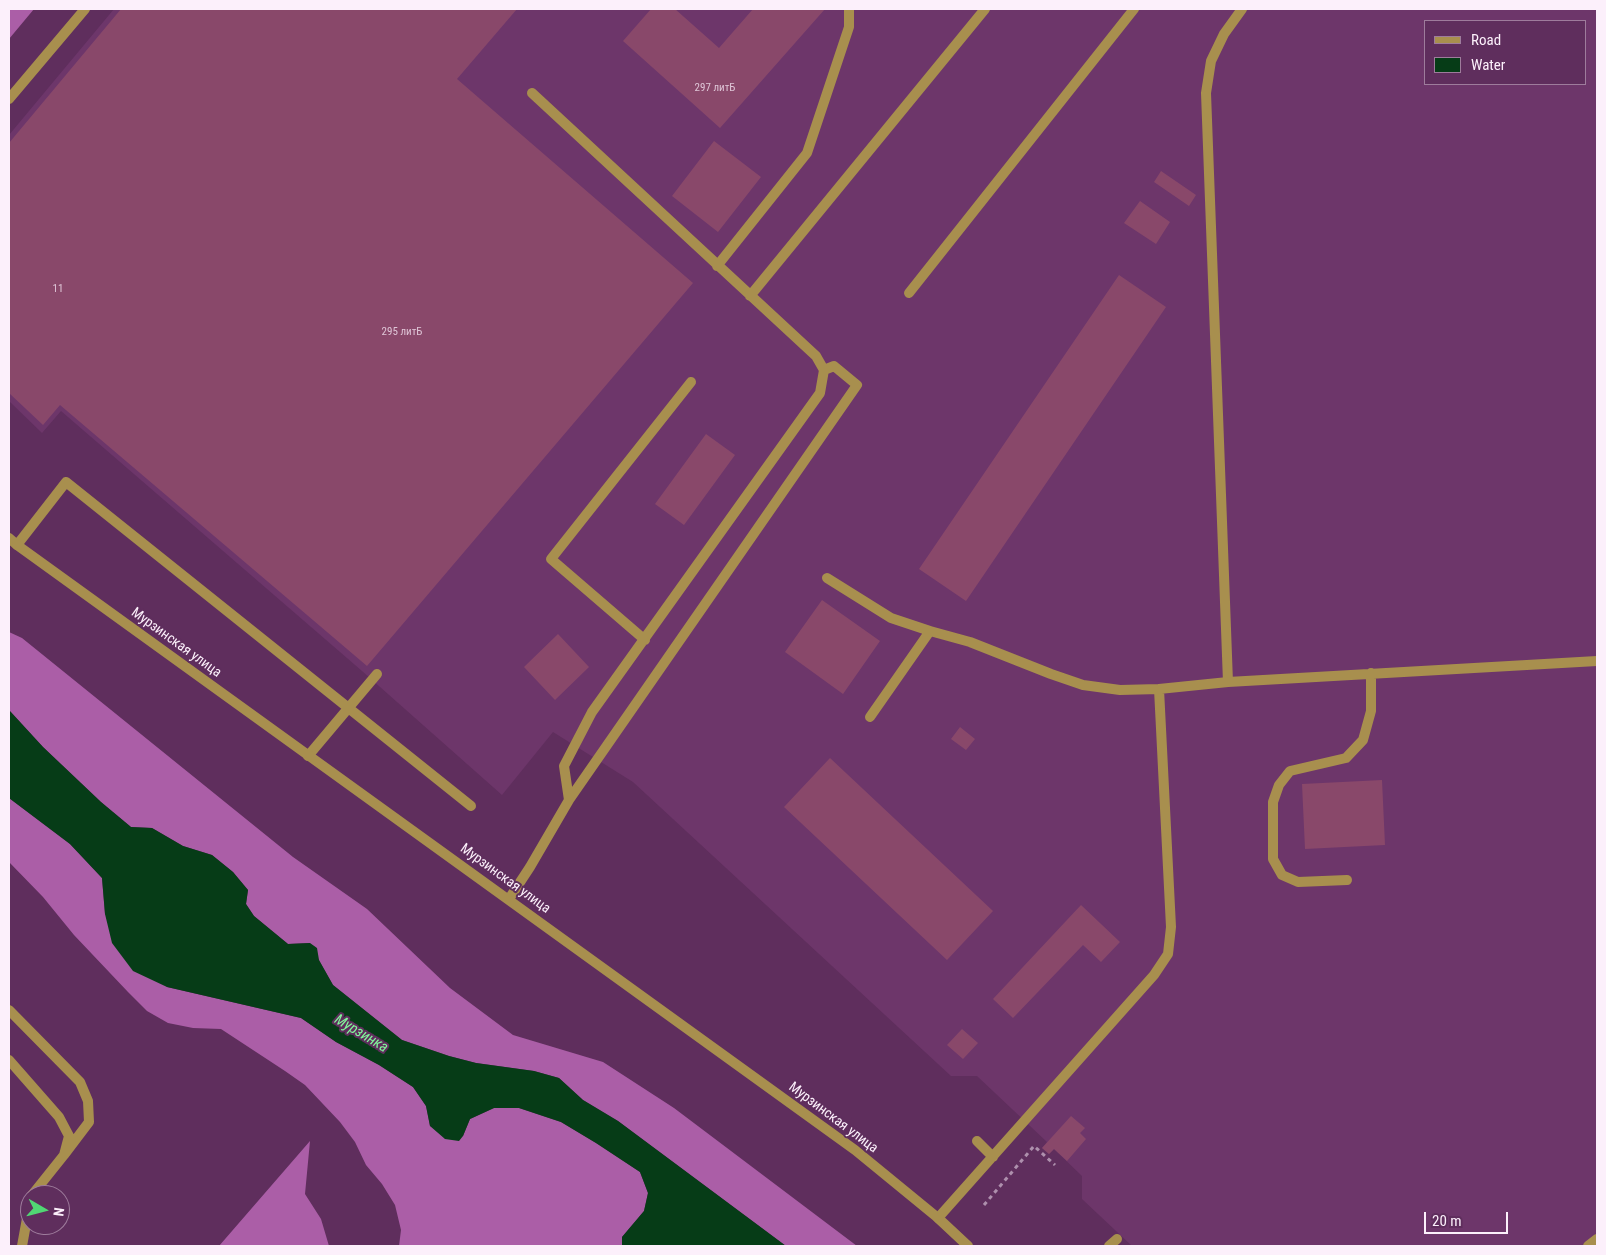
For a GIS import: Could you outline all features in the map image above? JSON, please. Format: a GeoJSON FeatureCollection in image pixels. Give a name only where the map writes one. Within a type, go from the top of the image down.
{"type":"FeatureCollection","features":[{"type":"Feature","properties":{"kind":"street"},"geometry":{"type":"LineString","coordinates":[[9,99],[85,9]]}},
{"type":"Feature","properties":{"kind":"street"},"geometry":{"type":"LineString","coordinates":[[717,266],[807,153],[849,27],[849,9]]}},
{"type":"Feature","properties":{"kind":"street"},"geometry":{"type":"LineString","coordinates":[[750,296],[985,9]]}},
{"type":"Feature","properties":{"kind":"street"},"geometry":{"type":"LineString","coordinates":[[909,293],[1134,9]]}},
{"type":"Feature","properties":{"kind":"street"},"geometry":{"type":"LineString","coordinates":[[1228,682],[1206,93],[1211,61],[1224,34],[1242,9]]}},
{"type":"Feature","properties":{"kind":"street"},"geometry":{"type":"LineString","coordinates":[[532,94],[816,356],[824,370],[820,393],[592,712],[564,766],[569,800]]}},
{"type":"Feature","properties":{"kind":"street"},"geometry":{"type":"LineString","coordinates":[[509,899],[569,800],[857,385],[834,366],[824,370]]}},
{"type":"Feature","properties":{"kind":"street"},"geometry":{"type":"LineString","coordinates":[[645,640],[551,559],[691,382]]}},
{"type":"Feature","properties":{"kind":"street"},"geometry":{"type":"LineString","coordinates":[[13,542],[66,482],[471,806]]}},
{"type":"Feature","properties":{"kind":"street","name":"Мурзинская улица"},"geometry":{"type":"LineString","coordinates":[[13,542],[855,1150],[938,1218],[968,1246]]}},
{"type":"Feature","properties":{"kind":"street"},"geometry":{"type":"LineString","coordinates":[[827,578],[891,618],[970,642],[1083,685],[1120,690],[1159,689],[1228,682],[1372,673],[1597,662]]}},
{"type":"Feature","properties":{"kind":"street"},"geometry":{"type":"LineString","coordinates":[[870,717],[930,631]]}},
{"type":"Feature","properties":{"kind":"street"},"geometry":{"type":"LineString","coordinates":[[1346,880],[1298,882],[1282,875],[1273,859],[1273,802],[1278,785],[1290,771],[1346,758],[1364,740],[1371,711],[1372,673]]}},
{"type":"Feature","properties":{"kind":"street"},"geometry":{"type":"LineString","coordinates":[[308,756],[377,674]]}},
{"type":"Feature","properties":{"kind":"street"},"geometry":{"type":"LineString","coordinates":[[938,1218],[1154,975],[1168,954],[1171,928],[1159,689]]}},
{"type":"Feature","properties":{"kind":"street"},"geometry":{"type":"LineString","coordinates":[[9,1010],[80,1082],[88,1101],[89,1122],[40,1185]]}},
{"type":"Feature","properties":{"kind":"street"},"geometry":{"type":"LineString","coordinates":[[9,1060],[59,1117],[69,1136],[64,1155]]}},
{"type":"Feature","properties":{"kind":"street"},"geometry":{"type":"LineString","coordinates":[[977,1141],[993,1157]]}},
{"type":"Feature","properties":{"kind":"street"},"geometry":{"type":"LineString","coordinates":[[1108,1246],[1117,1239]]}},
{"type":"Feature","properties":{"kind":"street"},"geometry":{"type":"LineString","coordinates":[[1588,1246],[1597,1239]]}},
{"type":"Feature","properties":{"kind":"path"},"geometry":{"type":"LineString","coordinates":[[984,1205],[1034,1146],[1055,1165]]}},
{"type":"Feature","properties":{"kind":"shaded area"},"geometry":{"type":"Polygon","coordinates":[[[9,9],[34,9],[9,39],[9,9]]]}},
{"type":"Feature","properties":{"kind":"shaded area"},"geometry":{"type":"Polygon","coordinates":[[[114,9],[1597,9],[1597,1246],[1132,1246],[1082,1199],[1082,1176],[1054,1149],[1049,1154],[1042,1148],[1047,1142],[977,1076],[951,1076],[633,782],[553,732],[502,795],[362,671],[61,411],[42,433],[9,401],[9,135],[114,9]]]}},
{"type":"Feature","properties":{"kind":"shaded area"},"geometry":{"type":"Polygon","coordinates":[[[9,632],[22,638],[293,857],[367,909],[450,988],[513,1035],[603,1062],[674,1108],[857,1246],[786,1246],[618,1121],[583,1100],[559,1078],[534,1071],[476,1063],[402,1040],[333,985],[309,943],[288,944],[254,916],[246,904],[248,890],[233,872],[212,855],[183,846],[152,828],[131,827],[101,802],[43,747],[9,710],[9,632]]]}},
{"type":"Feature","properties":{"kind":"shaded area"},"geometry":{"type":"Polygon","coordinates":[[[9,798],[70,844],[102,878],[105,914],[167,987],[301,1018],[336,1042],[379,1065],[413,1087],[426,1106],[430,1126],[463,1136],[470,1119],[494,1108],[519,1108],[561,1122],[640,1172],[648,1193],[644,1211],[622,1237],[622,1246],[399,1246],[401,1230],[395,1205],[382,1184],[366,1165],[355,1142],[340,1122],[305,1085],[221,1029],[193,1028],[168,1023],[147,1011],[74,935],[43,897],[9,862],[9,798]]]}},
{"type":"Feature","properties":{"kind":"shaded area"},"geometry":{"type":"Polygon","coordinates":[[[310,1141],[305,1194],[321,1219],[329,1246],[219,1246],[310,1141]]]}},
{"type":"Feature","properties":{"kind":"water","name":"Мурзинка"},"geometry":{"type":"Polygon","coordinates":[[[9,710],[43,747],[101,802],[131,827],[152,828],[183,846],[212,855],[233,872],[248,890],[246,904],[254,916],[288,944],[310,943],[317,948],[319,960],[333,985],[402,1040],[476,1063],[534,1071],[559,1078],[583,1100],[618,1121],[786,1246],[622,1246],[622,1237],[644,1211],[648,1193],[640,1172],[561,1122],[519,1108],[494,1108],[470,1119],[459,1141],[445,1139],[430,1126],[426,1106],[413,1087],[379,1065],[336,1042],[301,1018],[167,987],[133,971],[112,943],[105,914],[102,878],[70,844],[9,798],[9,710]]]}},
{"type":"Feature","properties":{"kind":"building"},"geometry":{"type":"Polygon","coordinates":[[[121,9],[517,9],[457,79],[693,283],[367,666],[60,405],[43,425],[9,393],[9,143],[121,9]]]}},
{"type":"Feature","properties":{"kind":"building"},"geometry":{"type":"Polygon","coordinates":[[[651,9],[675,9],[719,48],[753,9],[825,9],[720,128],[623,41],[651,9]]]}},
{"type":"Feature","properties":{"kind":"building"},"geometry":{"type":"Polygon","coordinates":[[[714,141],[761,177],[718,232],[672,196],[714,141]]]}},
{"type":"Feature","properties":{"kind":"building"},"geometry":{"type":"Polygon","coordinates":[[[1161,171],[1196,195],[1189,206],[1154,182],[1161,171]]]}},
{"type":"Feature","properties":{"kind":"building"},"geometry":{"type":"Polygon","coordinates":[[[1140,201],[1170,222],[1156,244],[1124,223],[1140,201]]]}},
{"type":"Feature","properties":{"kind":"building"},"geometry":{"type":"Polygon","coordinates":[[[1119,275],[1166,307],[966,601],[919,569],[1119,275]]]}},
{"type":"Feature","properties":{"kind":"building"},"geometry":{"type":"Polygon","coordinates":[[[706,434],[735,455],[684,525],[655,504],[706,434]]]}},
{"type":"Feature","properties":{"kind":"building"},"geometry":{"type":"Polygon","coordinates":[[[822,600],[880,641],[843,694],[785,652],[822,600]]]}},
{"type":"Feature","properties":{"kind":"building"},"geometry":{"type":"Polygon","coordinates":[[[558,634],[589,667],[555,700],[524,667],[558,634]]]}},
{"type":"Feature","properties":{"kind":"building"},"geometry":{"type":"Polygon","coordinates":[[[960,727],[975,739],[966,750],[951,739],[960,727]]]}},
{"type":"Feature","properties":{"kind":"building"},"geometry":{"type":"Polygon","coordinates":[[[830,758],[993,911],[947,960],[784,807],[830,758]]]}},
{"type":"Feature","properties":{"kind":"building"},"geometry":{"type":"Polygon","coordinates":[[[1382,780],[1385,845],[1305,849],[1302,784],[1382,780]]]}},
{"type":"Feature","properties":{"kind":"building"},"geometry":{"type":"Polygon","coordinates":[[[1081,905],[1120,942],[1101,962],[1083,945],[1013,1018],[993,999],[1081,905]]]}},
{"type":"Feature","properties":{"kind":"building"},"geometry":{"type":"Polygon","coordinates":[[[962,1029],[978,1043],[963,1059],[947,1045],[962,1029]]]}},
{"type":"Feature","properties":{"kind":"building"},"geometry":{"type":"Polygon","coordinates":[[[1071,1116],[1085,1128],[1080,1133],[1086,1139],[1067,1161],[1054,1149],[1049,1154],[1042,1148],[1071,1116]]]}}]}
